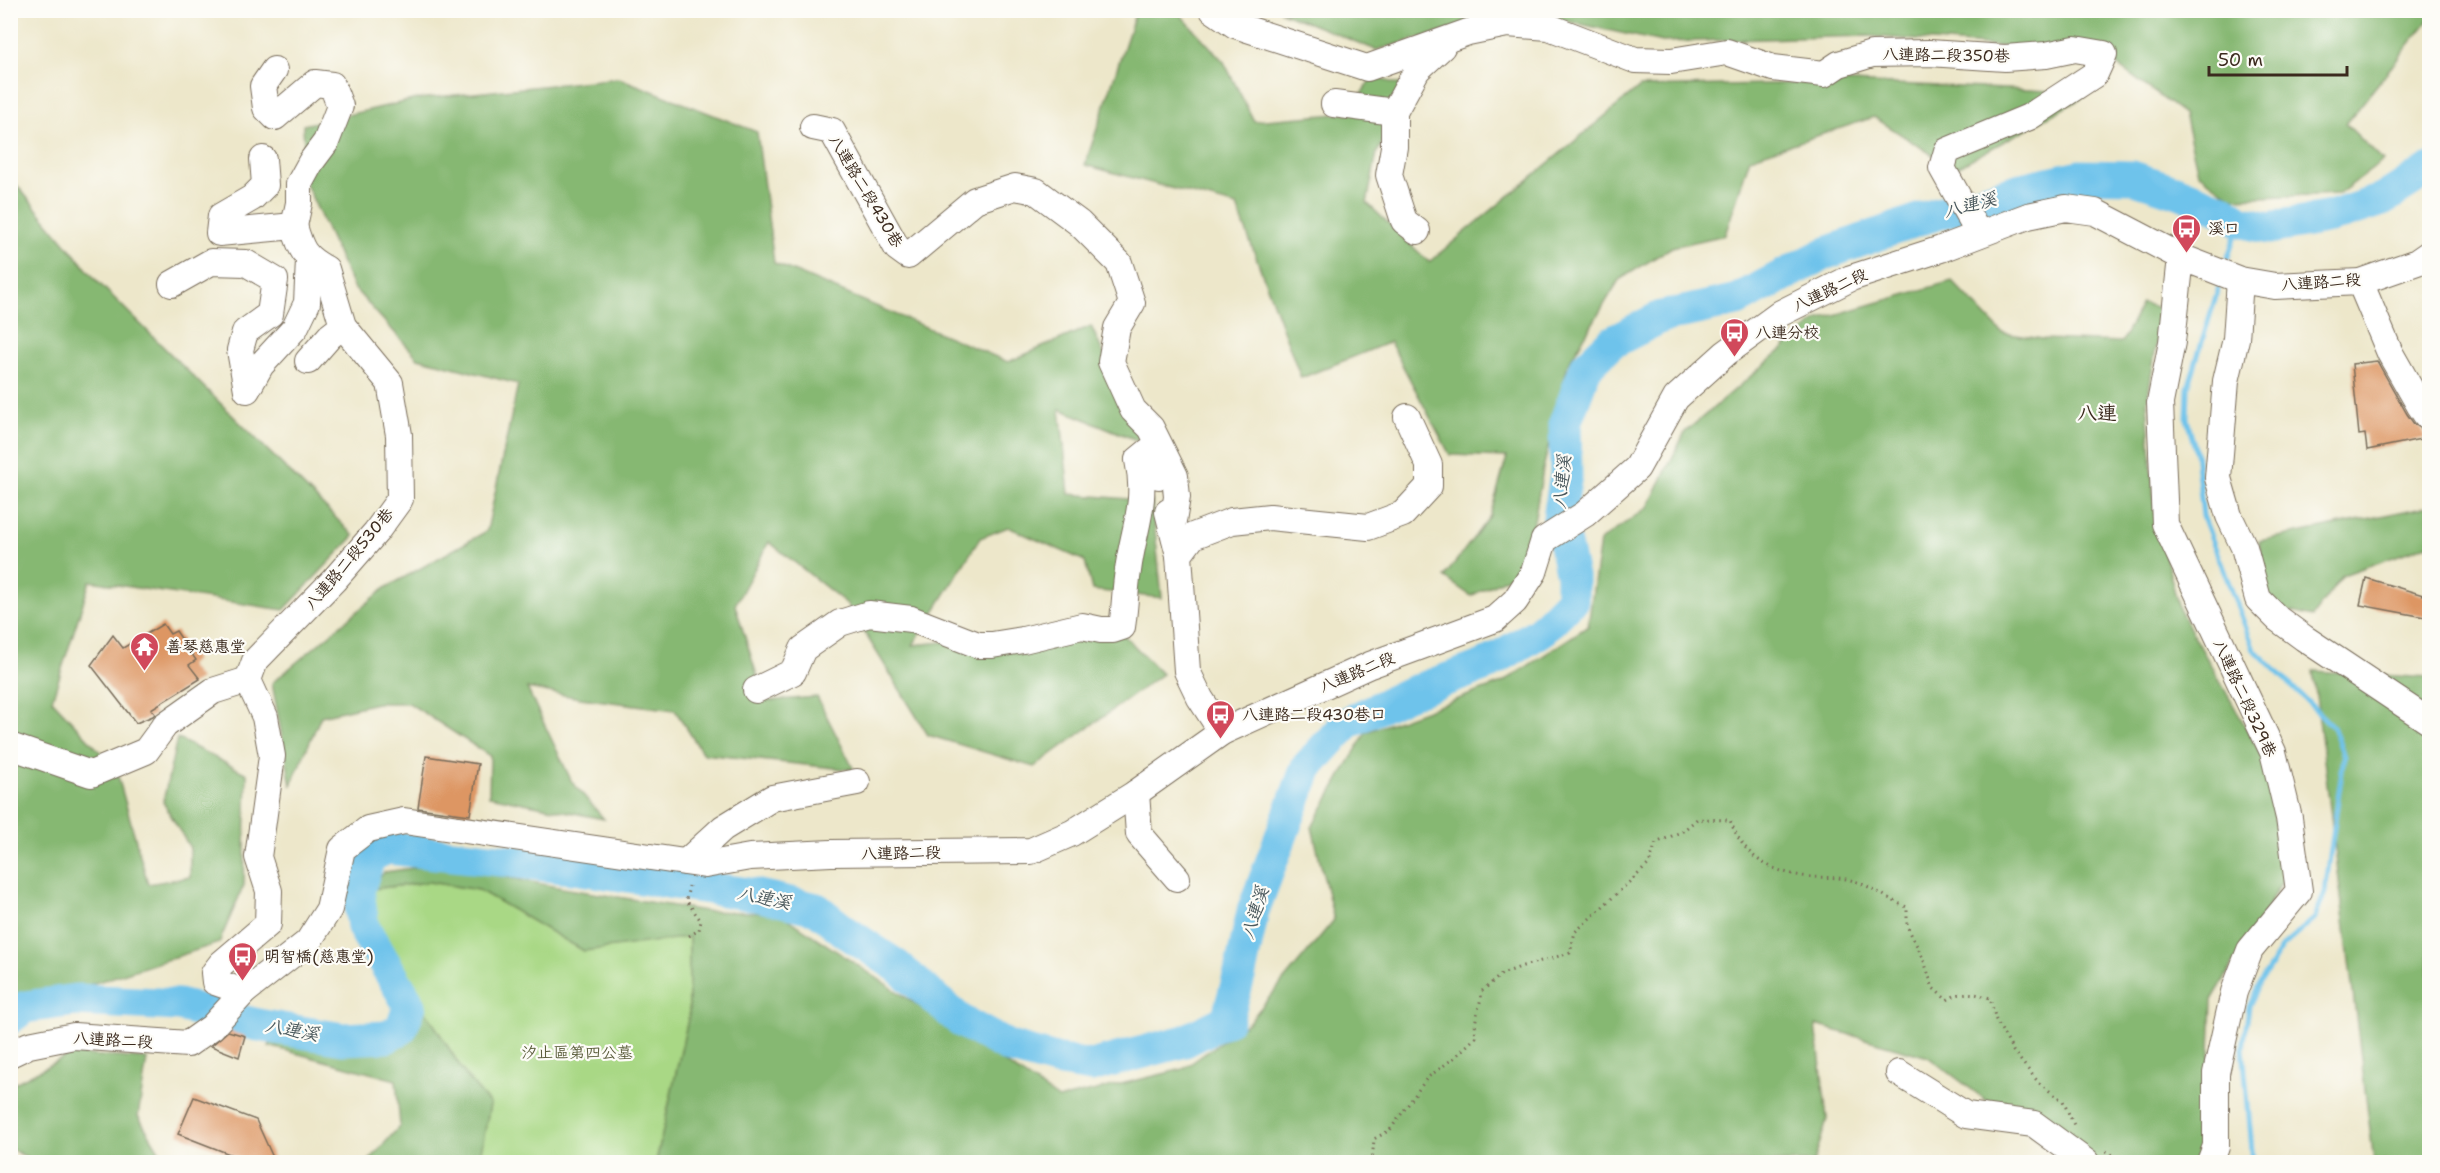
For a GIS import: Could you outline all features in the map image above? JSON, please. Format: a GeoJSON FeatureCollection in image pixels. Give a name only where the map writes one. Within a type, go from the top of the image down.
{"type":"FeatureCollection","features":[{"type":"Feature","properties":{"kind":"street","name":"八連路二段350巷"},"geometry":{"type":"LineString","coordinates":[[1213,10],[1235,25],[1366,68],[1468,32],[1507,24],[1549,27],[1635,60],[1671,61],[1727,52],[1773,68],[1824,74],[1839,64],[1872,54],[1929,53],[2005,57],[2046,55],[2075,49],[2104,54],[2095,74],[2029,117],[1947,151],[1942,168],[1979,234]]}},
{"type":"Feature","properties":{"kind":"street"},"geometry":{"type":"LineString","coordinates":[[1417,231],[1404,221],[1389,175],[1394,147],[1394,112],[1417,70],[1451,39]]}},
{"type":"Feature","properties":{"kind":"street"},"geometry":{"type":"LineString","coordinates":[[263,159],[266,185],[252,198],[221,216],[219,233],[294,226],[299,203],[299,184],[311,162],[326,142],[340,106],[332,85],[315,84],[275,117],[266,108],[263,86],[274,70]]}},
{"type":"Feature","properties":{"kind":"street"},"geometry":{"type":"LineString","coordinates":[[1334,104],[1394,112]]}},
{"type":"Feature","properties":{"kind":"street","name":"八連路二段430巷"},"geometry":{"type":"LineString","coordinates":[[813,126],[832,130],[897,248],[908,256],[975,200],[1015,187],[1036,190],[1078,223],[1119,263],[1131,303],[1117,328],[1111,362],[1133,410],[1151,428],[1175,476],[1177,496],[1172,528]]}},
{"type":"Feature","properties":{"kind":"street","name":"八連路二段"},"geometry":{"type":"LineString","coordinates":[[10,1054],[29,1045],[74,1036],[189,1044],[212,1027],[241,996],[308,942],[329,909],[342,849],[368,829],[404,821],[705,865],[750,857],[831,853],[1031,851],[1072,833],[1136,793],[1222,732],[1370,665],[1495,619],[1515,601],[1534,572],[1544,540],[1585,514],[1637,468],[1676,398],[1726,354],[1781,314],[1851,278],[1941,249],[2028,216],[2066,208],[2095,212],[2181,257],[2240,280],[2275,286],[2360,282],[2417,262],[2430,254]]}},
{"type":"Feature","properties":{"kind":"street","name":"八連路二段530巷"},"geometry":{"type":"LineString","coordinates":[[248,680],[255,661],[334,580],[376,532],[400,499],[399,435],[390,383],[343,326],[326,269],[309,260],[300,245],[294,226]]}},
{"type":"Feature","properties":{"kind":"street","name":"八連路二段329巷"},"geometry":{"type":"LineString","coordinates":[[2181,257],[2172,342],[2160,403],[2165,524],[2273,752],[2289,818],[2299,891],[2250,950],[2234,992],[2216,1073],[2216,1146],[2210,1162]]}},
{"type":"Feature","properties":{"kind":"street"},"geometry":{"type":"LineString","coordinates":[[172,284],[211,262],[246,263],[275,280],[270,314],[245,332],[240,350],[248,390],[261,365],[295,328],[307,303],[309,260]]}},
{"type":"Feature","properties":{"kind":"street"},"geometry":{"type":"LineString","coordinates":[[2240,280],[2236,339],[2226,381],[2218,478],[2229,516],[2244,547],[2258,599],[2278,619],[2304,638],[2430,722]]}},
{"type":"Feature","properties":{"kind":"street"},"geometry":{"type":"LineString","coordinates":[[2360,282],[2390,353],[2420,406],[2426,414],[2430,415]]}},
{"type":"Feature","properties":{"kind":"street"},"geometry":{"type":"LineString","coordinates":[[308,361],[330,336],[343,326]]}},
{"type":"Feature","properties":{"kind":"street"},"geometry":{"type":"LineString","coordinates":[[1179,555],[1193,536],[1232,521],[1270,517],[1368,527],[1403,514],[1429,486],[1429,465],[1407,417]]}},
{"type":"Feature","properties":{"kind":"street","name":"八連路二段430巷"},"geometry":{"type":"LineString","coordinates":[[756,690],[794,672],[803,650],[840,623],[869,614],[910,619],[978,645],[1023,640],[1082,626],[1101,630],[1122,627],[1128,571],[1141,512],[1142,477],[1138,460],[1149,451],[1164,490],[1179,555],[1188,671],[1200,698],[1222,732]]}},
{"type":"Feature","properties":{"kind":"street"},"geometry":{"type":"LineString","coordinates":[[10,746],[91,774],[146,751],[165,725],[213,691],[248,680],[265,717],[272,756],[258,857],[269,891],[268,924],[221,964],[214,973],[215,982],[241,996]]}},
{"type":"Feature","properties":{"kind":"street"},"geometry":{"type":"LineString","coordinates":[[686,862],[723,828],[772,798],[857,782]]}},
{"type":"Feature","properties":{"kind":"street"},"geometry":{"type":"LineString","coordinates":[[1136,793],[1139,834],[1177,878]]}},
{"type":"Feature","properties":{"kind":"street"},"geometry":{"type":"LineString","coordinates":[[1899,1073],[1966,1115],[2034,1124],[2093,1155]]}},
{"type":"Feature","properties":{"kind":"path"},"geometry":{"type":"LineString","coordinates":[[1372,1162],[1374,1139],[1390,1130],[1427,1078],[1476,1038],[1473,1023],[1482,990],[1502,974],[1570,953],[1575,932],[1649,864],[1656,843],[1683,831],[1697,819],[1730,820],[1736,838],[1743,848],[1770,868],[1804,876],[1832,876],[1858,882],[1893,902],[1907,907],[1907,926],[1923,958],[1933,988],[1947,1000],[1957,993],[1973,993],[1989,998],[1996,1020],[2013,1051],[2039,1083],[2063,1101],[2075,1130]]}},
{"type":"Feature","properties":{"kind":"path"},"geometry":{"type":"LineString","coordinates":[[687,900],[701,921],[699,930],[689,936]]}},
{"type":"Feature","properties":{"kind":"path"},"geometry":{"type":"LineString","coordinates":[[2093,1155],[2133,1162]]}},
{"type":"Feature","properties":{"kind":"green space"},"geometry":{"type":"Polygon","coordinates":[[[2429,10],[2430,18],[2346,124],[2383,161],[2339,194],[2233,198],[2198,173],[2184,114],[2092,47],[2023,48],[1868,36],[1662,42],[1521,11],[1376,50],[1279,11],[2429,10]]]}},
{"type":"Feature","properties":{"kind":"green space"},"geometry":{"type":"Polygon","coordinates":[[[1136,11],[1177,11],[1224,62],[1254,121],[1349,113],[1372,77],[1410,87],[1377,153],[1367,203],[1429,262],[1640,87],[1849,82],[2051,91],[2086,96],[1954,169],[1874,117],[1750,158],[1725,235],[1672,247],[1619,280],[1568,364],[1543,469],[1526,568],[1471,596],[1444,577],[1490,516],[1507,457],[1450,455],[1390,342],[1301,378],[1237,206],[1085,165],[1136,11]]]}},
{"type":"Feature","properties":{"kind":"green space"},"geometry":{"type":"Polygon","coordinates":[[[619,78],[757,132],[774,263],[1008,362],[1091,326],[1144,443],[1060,409],[1069,494],[1152,501],[1162,598],[1092,590],[1085,561],[1008,527],[980,538],[913,645],[1114,625],[1162,674],[1034,767],[928,735],[847,604],[769,542],[735,605],[765,701],[817,697],[854,770],[703,754],[675,710],[580,698],[527,688],[572,782],[604,819],[489,796],[490,756],[409,703],[377,703],[321,716],[291,785],[272,683],[385,588],[487,531],[518,384],[418,358],[353,287],[306,184],[303,125],[417,99],[619,78]]]}},
{"type":"Feature","properties":{"kind":"green space"},"geometry":{"type":"Polygon","coordinates":[[[10,177],[96,280],[354,536],[284,610],[90,581],[52,700],[116,769],[148,884],[190,877],[190,848],[163,802],[177,738],[247,774],[244,885],[219,943],[11,1010],[10,177]]]}},
{"type":"Feature","properties":{"kind":"green space"},"geometry":{"type":"Polygon","coordinates":[[[1952,281],[2002,333],[2043,339],[2122,342],[2142,303],[2162,309],[2147,402],[2155,515],[2179,609],[2265,761],[2285,877],[2212,1000],[2206,1155],[2190,1162],[2069,1162],[1928,1057],[1816,1025],[1827,1119],[1814,1162],[656,1162],[689,1015],[689,937],[584,951],[479,890],[429,882],[372,889],[365,913],[466,1076],[490,1104],[479,1162],[368,1162],[400,1126],[396,1080],[269,1046],[274,1038],[389,1051],[413,1037],[405,998],[359,924],[361,893],[385,872],[440,864],[562,888],[705,911],[779,913],[1059,1099],[1183,1069],[1249,1022],[1334,920],[1312,827],[1366,732],[1502,683],[1588,626],[1600,541],[1648,507],[1685,432],[1817,320],[1952,281]]]}},
{"type":"Feature","properties":{"kind":"green space"},"geometry":{"type":"Polygon","coordinates":[[[2429,506],[2429,547],[2427,545],[2343,575],[2312,617],[2268,606],[2259,541],[2429,506]]]}},
{"type":"Feature","properties":{"kind":"green space"},"geometry":{"type":"Polygon","coordinates":[[[2313,671],[2429,678],[2429,1162],[2374,1162],[2313,671]]]}},
{"type":"Feature","properties":{"kind":"green space","name":"汐止區第四公墓"},"geometry":{"type":"Polygon","coordinates":[[[429,882],[479,890],[584,951],[689,936],[689,1015],[656,1162],[479,1162],[490,1104],[466,1076],[365,913],[372,889],[429,882]]]}},
{"type":"Feature","properties":{"kind":"green space"},"geometry":{"type":"Polygon","coordinates":[[[71,1054],[147,1059],[138,1116],[166,1162],[46,1162],[30,1159],[11,1149],[11,1085],[71,1054]]]}},
{"type":"Feature","properties":{"kind":"building"},"geometry":{"type":"Polygon","coordinates":[[[2377,361],[2407,414],[2414,424],[2422,429],[2426,438],[2367,450],[2365,434],[2359,435],[2352,364],[2377,361]]]}},
{"type":"Feature","properties":{"kind":"building"},"geometry":{"type":"Polygon","coordinates":[[[2366,578],[2430,597],[2430,618],[2360,605],[2366,578]]]}},
{"type":"Feature","properties":{"kind":"building","name":"善琴慈惠堂"},"geometry":{"type":"Polygon","coordinates":[[[163,624],[170,634],[176,631],[196,660],[189,665],[200,679],[151,709],[155,714],[153,716],[136,723],[91,665],[113,635],[123,648],[163,624]]]}},
{"type":"Feature","properties":{"kind":"building"},"geometry":{"type":"Polygon","coordinates":[[[426,756],[478,764],[470,815],[418,808],[426,756]]]}},
{"type":"Feature","properties":{"kind":"building"},"geometry":{"type":"Polygon","coordinates":[[[228,1031],[245,1036],[239,1057],[211,1046],[228,1031]]]}},
{"type":"Feature","properties":{"kind":"building"},"geometry":{"type":"Polygon","coordinates":[[[194,1097],[256,1120],[275,1162],[250,1162],[178,1134],[194,1097]]]}},
{"type":"Feature","properties":{"kind":"waterway","name":"八連溪"},"geometry":{"type":"LineString","coordinates":[[10,1018],[25,1007],[76,1000],[179,1005],[258,1025],[343,1039],[387,1037],[401,1029],[410,1006],[363,927],[358,890],[370,856],[388,848],[573,868],[755,895],[817,909],[843,930],[897,966],[961,1021],[1009,1047],[1055,1060],[1091,1066],[1185,1041],[1227,1020],[1253,911],[1307,767],[1347,723],[1407,694],[1486,665],[1540,632],[1572,600],[1572,576],[1559,518],[1566,475],[1565,423],[1586,367],[1611,343],[1661,317],[1737,300],[1824,254],[1924,218],[2021,189],[2079,176],[2132,177],[2223,210],[2240,221],[2269,228],[2331,217],[2382,200],[2430,169]]}},
{"type":"Feature","properties":{"kind":"waterway"},"geometry":{"type":"LineString","coordinates":[[2228,257],[2240,221]]}},
{"type":"Feature","properties":{"kind":"waterway"},"geometry":{"type":"LineString","coordinates":[[2218,289],[2188,388],[2187,419],[2196,452],[2203,516],[2254,649],[2333,727],[2344,756],[2325,892],[2315,918],[2283,946],[2260,982],[2249,1007],[2243,1048],[2253,1162]]}},
{"type":"Feature","properties":{"kind":"place","name":"溪口"},"geometry":{"type":"Point","coordinates":[2187,254]}},
{"type":"Feature","properties":{"kind":"place","name":"八連分校"},"geometry":{"type":"Point","coordinates":[1734,358]}},
{"type":"Feature","properties":{"kind":"place","name":"善琴慈惠堂"},"geometry":{"type":"Point","coordinates":[145,672]}},
{"type":"Feature","properties":{"kind":"place","name":"八連路二段430巷口"},"geometry":{"type":"Point","coordinates":[1221,740]}},
{"type":"Feature","properties":{"kind":"place","name":"明智橋(慈惠堂)"},"geometry":{"type":"Point","coordinates":[243,982]}},
{"type":"Feature","properties":{"kind":"district","name":"八連"},"geometry":{"type":"Point","coordinates":[2097,413]}}]}
